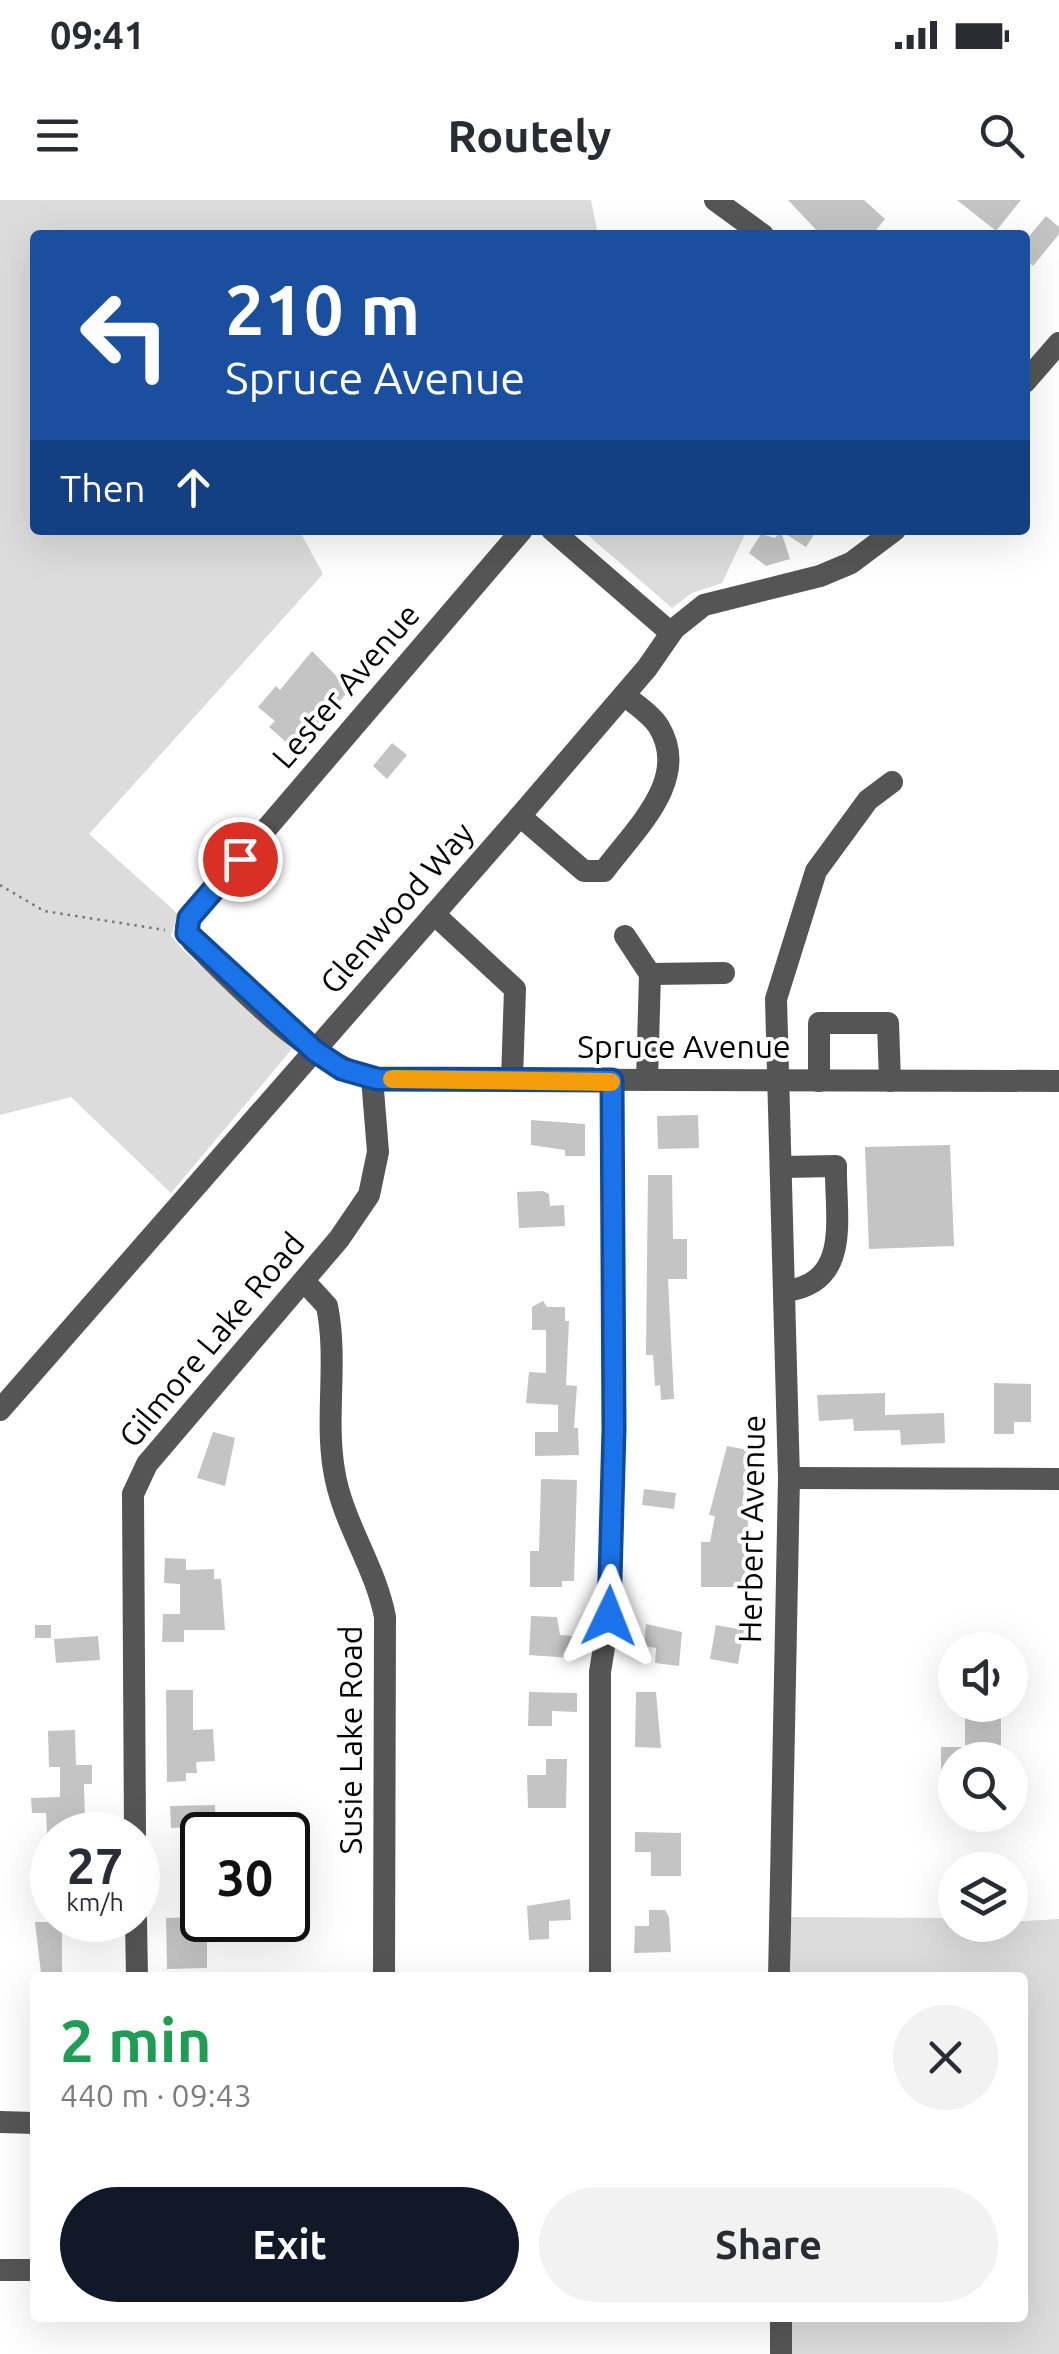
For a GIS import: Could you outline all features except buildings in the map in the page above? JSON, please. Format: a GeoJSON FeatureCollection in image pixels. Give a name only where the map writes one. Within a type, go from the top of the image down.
{"type":"FeatureCollection","features":[{"type":"Feature","properties":{"kind":"street"},"geometry":{"type":"LineString","coordinates":[[715,200],[756,230]]}},
{"type":"Feature","properties":{"kind":"street"},"geometry":{"type":"LineString","coordinates":[[1030,376],[1059,343]]}},
{"type":"Feature","properties":{"kind":"street","name":"Lester Avenue"},"geometry":{"type":"LineString","coordinates":[[187,933],[189,918],[518,535]]}},
{"type":"Feature","properties":{"kind":"street"},"geometry":{"type":"LineString","coordinates":[[558,535],[671,633]]}},
{"type":"Feature","properties":{"kind":"street","name":"Glenwood Way"},"geometry":{"type":"LineString","coordinates":[[0,1410],[520,816],[624,695],[671,633],[704,605],[820,576],[851,563],[888,535]]}},
{"type":"Feature","properties":{"kind":"street"},"geometry":{"type":"LineString","coordinates":[[520,816],[584,871],[604,871],[668,782],[670,755],[658,724],[624,695]]}},
{"type":"Feature","properties":{"kind":"street","name":"Herbert Avenue"},"geometry":{"type":"LineString","coordinates":[[778,1972],[789,1478],[776,998],[816,871],[868,800],[892,782]]}},
{"type":"Feature","properties":{"kind":"street"},"geometry":{"type":"LineString","coordinates":[[434,914],[515,989],[512,1079]]}},
{"type":"Feature","properties":{"kind":"street","name":"Spruce Avenue"},"geometry":{"type":"LineString","coordinates":[[187,933],[315,1051],[342,1069],[372,1078],[1059,1082]]}},
{"type":"Feature","properties":{"kind":"street"},"geometry":{"type":"LineString","coordinates":[[624,936],[650,974],[647,1080]]}},
{"type":"Feature","properties":{"kind":"street"},"geometry":{"type":"LineString","coordinates":[[650,974],[724,973]]}},
{"type":"Feature","properties":{"kind":"street"},"geometry":{"type":"LineString","coordinates":[[819,1080],[819,1023],[888,1023],[890,1081]]}},
{"type":"Feature","properties":{"kind":"street","name":"Gilmore Lake Road"},"geometry":{"type":"LineString","coordinates":[[135,1812],[133,1494],[147,1464],[356,1217],[376,1176],[378,1128],[372,1078]]}},
{"type":"Feature","properties":{"kind":"street"},"geometry":{"type":"LineString","coordinates":[[600,1972],[600,1672],[609,1616],[614,1429],[612,1080]]}},
{"type":"Feature","properties":{"kind":"street"},"geometry":{"type":"LineString","coordinates":[[783,1167],[836,1166],[835,1257],[823,1278],[808,1288],[786,1291]]}},
{"type":"Feature","properties":{"kind":"street","name":"Susie Lake Road"},"geometry":{"type":"LineString","coordinates":[[304,1281],[327,1306],[334,1471],[342,1505],[374,1572],[385,1617],[384,1972]]}},
{"type":"Feature","properties":{"kind":"street"},"geometry":{"type":"LineString","coordinates":[[789,1478],[1059,1479]]}},
{"type":"Feature","properties":{"kind":"street"},"geometry":{"type":"LineString","coordinates":[[136,1942],[136,1972]]}},
{"type":"Feature","properties":{"kind":"street"},"geometry":{"type":"LineString","coordinates":[[0,2122],[30,2123]]}},
{"type":"Feature","properties":{"kind":"street"},"geometry":{"type":"LineString","coordinates":[[0,2270],[30,2270]]}},
{"type":"Feature","properties":{"kind":"street"},"geometry":{"type":"LineString","coordinates":[[781,2322],[781,2354]]}},
{"type":"Feature","properties":{"kind":"path"},"geometry":{"type":"LineString","coordinates":[[0,885],[44,911],[187,933]]}},
{"type":"Feature","properties":{"kind":"shaded area"},"geometry":{"type":"Polygon","coordinates":[[[0,200],[591,200],[597,230],[30,230],[30,535],[302,535],[323,574],[89,834],[178,914],[171,936],[184,951],[292,1049],[171,1193],[71,1097],[0,1115],[0,200]]]}},
{"type":"Feature","properties":{"kind":"shaded area"},"geometry":{"type":"Polygon","coordinates":[[[588,535],[745,535],[722,583],[692,593],[672,608],[588,535]]]}},
{"type":"Feature","properties":{"kind":"shaded area"},"geometry":{"type":"Polygon","coordinates":[[[791,1917],[938,1918],[938,1942],[1028,1942],[1028,1921],[1059,1919],[1059,2354],[789,2354],[789,2322],[1028,2322],[1028,1972],[791,1972],[791,1917]]]}},
{"type":"Feature","properties":{"kind":"slow traffic"},"geometry":{"type":"LineString","coordinates":[[392,1079],[611,1082]]}},
{"type":"Feature","properties":{"kind":"route"},"geometry":{"type":"LineString","coordinates":[[240,859],[189,918],[187,933],[192,942],[315,1051],[342,1069],[377,1079],[612,1080],[610,1342],[614,1429],[609,1616]]}}]}
